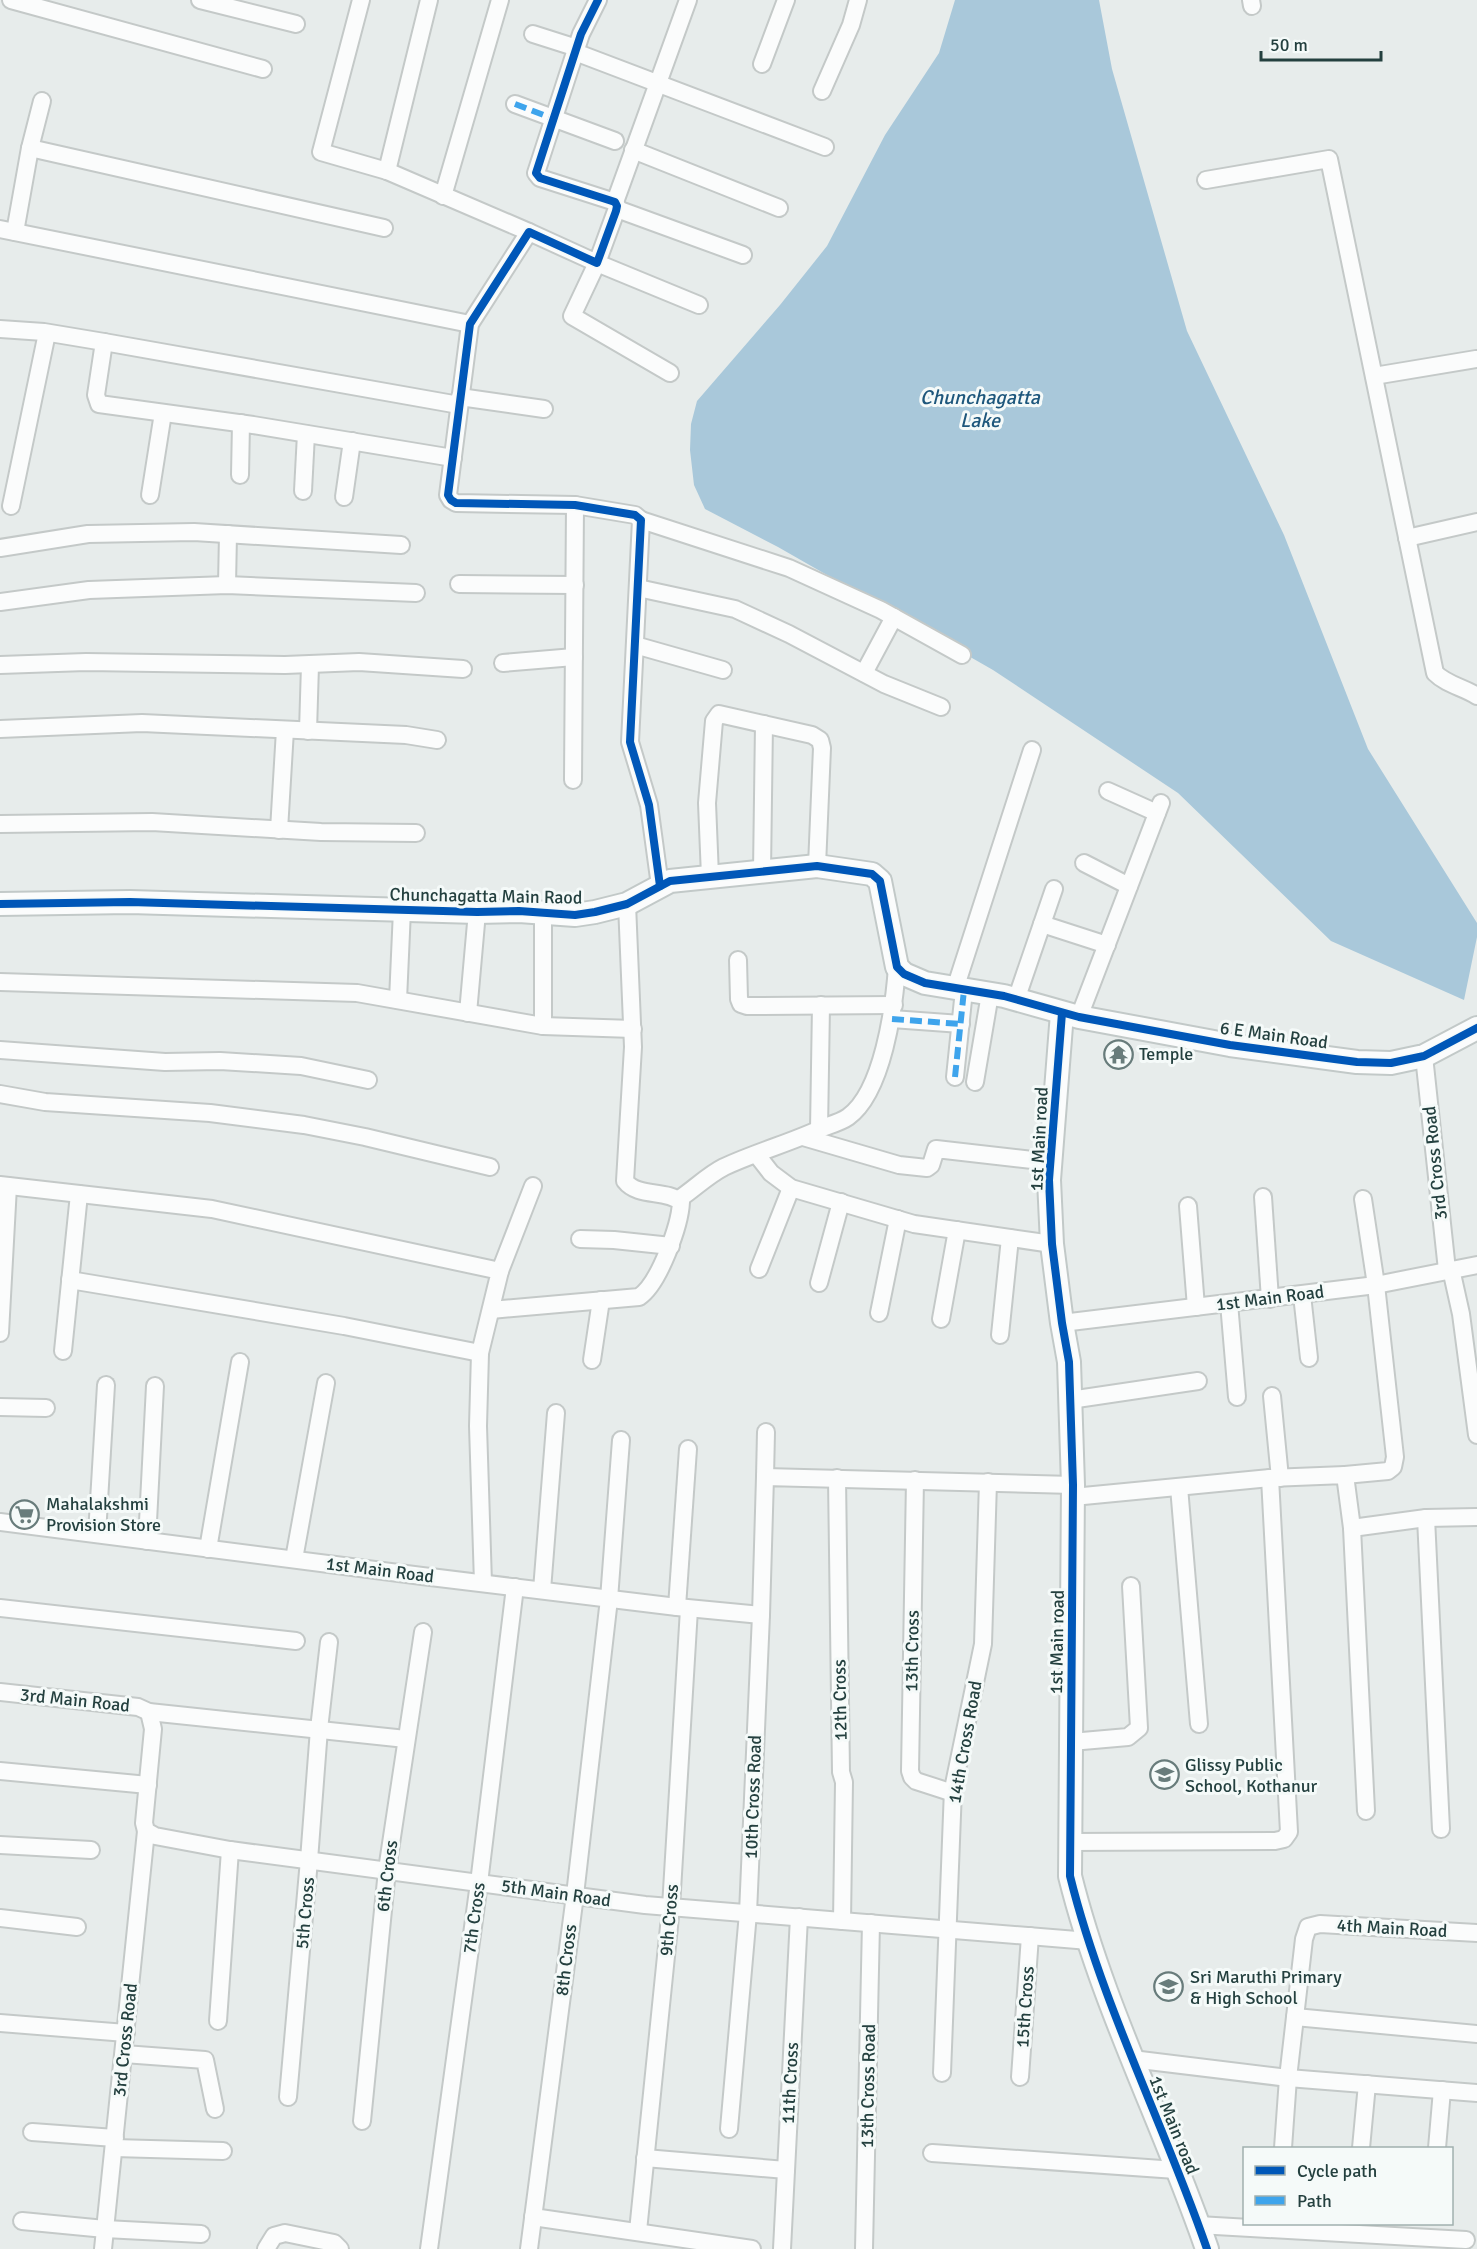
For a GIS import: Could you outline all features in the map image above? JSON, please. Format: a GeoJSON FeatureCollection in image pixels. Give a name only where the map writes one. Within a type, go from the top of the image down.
{"type":"FeatureCollection","features":[{"type":"Feature","properties":{"kind":"street"},"geometry":{"type":"LineString","coordinates":[[11,0],[263,69]]}},
{"type":"Feature","properties":{"kind":"street"},"geometry":{"type":"LineString","coordinates":[[200,0],[296,24]]}},
{"type":"Feature","properties":{"kind":"street"},"geometry":{"type":"LineString","coordinates":[[362,0],[321,152],[387,171],[699,305]]}},
{"type":"Feature","properties":{"kind":"street"},"geometry":{"type":"LineString","coordinates":[[387,171],[429,0]]}},
{"type":"Feature","properties":{"kind":"street"},"geometry":{"type":"LineString","coordinates":[[443,196],[500,0]]}},
{"type":"Feature","properties":{"kind":"street"},"geometry":{"type":"LineString","coordinates":[[598,0],[576,50],[536,173],[537,176],[743,255]]}},
{"type":"Feature","properties":{"kind":"street"},"geometry":{"type":"LineString","coordinates":[[670,373],[572,316],[597,262],[633,150],[688,0]]}},
{"type":"Feature","properties":{"kind":"street"},"geometry":{"type":"LineString","coordinates":[[762,64],[786,0]]}},
{"type":"Feature","properties":{"kind":"street"},"geometry":{"type":"LineString","coordinates":[[822,91],[851,25],[858,0]]}},
{"type":"Feature","properties":{"kind":"street"},"geometry":{"type":"LineString","coordinates":[[533,34],[657,85],[825,147]]}},
{"type":"Feature","properties":{"kind":"street"},"geometry":{"type":"LineString","coordinates":[[42,101],[7,231],[470,324]]}},
{"type":"Feature","properties":{"kind":"street"},"geometry":{"type":"LineString","coordinates":[[515,105],[615,141]]}},
{"type":"Feature","properties":{"kind":"street"},"geometry":{"type":"LineString","coordinates":[[30,148],[384,228]]}},
{"type":"Feature","properties":{"kind":"street"},"geometry":{"type":"LineString","coordinates":[[633,150],[779,208]]}},
{"type":"Feature","properties":{"kind":"street"},"geometry":{"type":"LineString","coordinates":[[1206,180],[1329,159],[1435,673],[1445,682],[1465,688],[1477,696]]}},
{"type":"Feature","properties":{"kind":"street"},"geometry":{"type":"LineString","coordinates":[[529,232],[470,324],[448,495],[451,500],[456,503],[575,505],[635,515],[641,520],[789,568],[894,617],[962,655]]}},
{"type":"Feature","properties":{"kind":"street"},"geometry":{"type":"LineString","coordinates":[[0,329],[48,333],[460,401],[544,410]]}},
{"type":"Feature","properties":{"kind":"street"},"geometry":{"type":"LineString","coordinates":[[11,506],[48,333]]}},
{"type":"Feature","properties":{"kind":"street"},"geometry":{"type":"LineString","coordinates":[[104,342],[96,395],[99,404],[241,423],[453,458]]}},
{"type":"Feature","properties":{"kind":"street"},"geometry":{"type":"LineString","coordinates":[[1374,376],[1476,359]]}},
{"type":"Feature","properties":{"kind":"street"},"geometry":{"type":"LineString","coordinates":[[150,495],[163,413]]}},
{"type":"Feature","properties":{"kind":"street"},"geometry":{"type":"LineString","coordinates":[[240,475],[241,423]]}},
{"type":"Feature","properties":{"kind":"street"},"geometry":{"type":"LineString","coordinates":[[303,491],[306,434]]}},
{"type":"Feature","properties":{"kind":"street"},"geometry":{"type":"LineString","coordinates":[[344,497],[352,441]]}},
{"type":"Feature","properties":{"kind":"street"},"geometry":{"type":"LineString","coordinates":[[573,780],[575,505]]}},
{"type":"Feature","properties":{"kind":"street"},"geometry":{"type":"LineString","coordinates":[[641,520],[630,742],[649,805],[660,886]]}},
{"type":"Feature","properties":{"kind":"street"},"geometry":{"type":"LineString","coordinates":[[1407,538],[1477,522]]}},
{"type":"Feature","properties":{"kind":"street"},"geometry":{"type":"LineString","coordinates":[[0,548],[88,534],[194,532],[401,545]]}},
{"type":"Feature","properties":{"kind":"street"},"geometry":{"type":"LineString","coordinates":[[227,585],[228,534]]}},
{"type":"Feature","properties":{"kind":"street"},"geometry":{"type":"LineString","coordinates":[[459,584],[575,585]]}},
{"type":"Feature","properties":{"kind":"street"},"geometry":{"type":"LineString","coordinates":[[0,602],[89,590],[227,585],[416,593]]}},
{"type":"Feature","properties":{"kind":"street"},"geometry":{"type":"LineString","coordinates":[[638,588],[735,609],[789,634],[884,684],[941,707]]}},
{"type":"Feature","properties":{"kind":"street"},"geometry":{"type":"LineString","coordinates":[[864,674],[894,617]]}},
{"type":"Feature","properties":{"kind":"street"},"geometry":{"type":"LineString","coordinates":[[635,645],[723,670]]}},
{"type":"Feature","properties":{"kind":"street"},"geometry":{"type":"LineString","coordinates":[[502,663],[574,657]]}},
{"type":"Feature","properties":{"kind":"street"},"geometry":{"type":"LineString","coordinates":[[0,665],[86,662],[310,665],[359,662],[463,669]]}},
{"type":"Feature","properties":{"kind":"street"},"geometry":{"type":"LineString","coordinates":[[308,730],[310,665]]}},
{"type":"Feature","properties":{"kind":"street"},"geometry":{"type":"LineString","coordinates":[[710,876],[706,803],[714,721],[719,714],[812,735],[820,740],[822,748],[817,866]]}},
{"type":"Feature","properties":{"kind":"street"},"geometry":{"type":"LineString","coordinates":[[0,729],[142,723],[406,735],[437,740]]}},
{"type":"Feature","properties":{"kind":"street"},"geometry":{"type":"LineString","coordinates":[[762,871],[764,724]]}},
{"type":"Feature","properties":{"kind":"street"},"geometry":{"type":"LineString","coordinates":[[279,830],[285,730]]}},
{"type":"Feature","properties":{"kind":"street"},"geometry":{"type":"LineString","coordinates":[[955,1077],[961,1024],[960,990],[1032,750]]}},
{"type":"Feature","properties":{"kind":"street"},"geometry":{"type":"LineString","coordinates":[[897,967],[904,974],[925,983],[990,994],[1071,1015],[1107,945],[1159,808],[1108,791]]}},
{"type":"Feature","properties":{"kind":"street"},"geometry":{"type":"LineString","coordinates":[[0,824],[153,822],[279,830],[416,833]]}},
{"type":"Feature","properties":{"kind":"street"},"geometry":{"type":"LineString","coordinates":[[1084,864],[1130,886]]}},
{"type":"Feature","properties":{"kind":"street","name":"Chunchagatta Main Raod"},"geometry":{"type":"LineString","coordinates":[[0,904],[130,902],[543,912],[575,915],[627,904],[670,881],[817,866],[872,874],[880,881],[897,967]]}},
{"type":"Feature","properties":{"kind":"street"},"geometry":{"type":"LineString","coordinates":[[1016,1000],[1054,889]]}},
{"type":"Feature","properties":{"kind":"street"},"geometry":{"type":"LineString","coordinates":[[627,904],[633,1029],[625,1181],[637,1190],[679,1199],[723,1168],[848,1117],[861,1103],[871,1085],[888,1038],[897,967]]}},
{"type":"Feature","properties":{"kind":"street"},"geometry":{"type":"LineString","coordinates":[[398,1000],[402,910]]}},
{"type":"Feature","properties":{"kind":"street"},"geometry":{"type":"LineString","coordinates":[[468,1013],[477,912]]}},
{"type":"Feature","properties":{"kind":"street"},"geometry":{"type":"LineString","coordinates":[[543,912],[543,1026]]}},
{"type":"Feature","properties":{"kind":"street"},"geometry":{"type":"LineString","coordinates":[[1042,924],[1107,945]]}},
{"type":"Feature","properties":{"kind":"street"},"geometry":{"type":"LineString","coordinates":[[738,960],[741,1004],[747,1006],[821,1005],[893,1012],[961,1024]]}},
{"type":"Feature","properties":{"kind":"street"},"geometry":{"type":"LineString","coordinates":[[0,982],[357,993],[543,1026],[633,1029]]}},
{"type":"Feature","properties":{"kind":"street"},"geometry":{"type":"LineString","coordinates":[[975,1082],[990,994]]}},
{"type":"Feature","properties":{"kind":"street"},"geometry":{"type":"LineString","coordinates":[[819,1130],[821,1005]]}},
{"type":"Feature","properties":{"kind":"street","name":"6 E Main Road"},"geometry":{"type":"LineString","coordinates":[[1071,1015],[1230,1045],[1357,1062],[1391,1063],[1424,1056],[1477,1028]]}},
{"type":"Feature","properties":{"kind":"street","name":"1st Main road"},"geometry":{"type":"LineString","coordinates":[[1071,1015],[1050,1162],[1052,1244],[1069,1362],[1073,1491],[1070,1876],[1078,1910],[1132,2059],[1207,2249]]}},
{"type":"Feature","properties":{"kind":"street"},"geometry":{"type":"LineString","coordinates":[[0,1050],[165,1062],[220,1061],[301,1066],[368,1080]]}},
{"type":"Feature","properties":{"kind":"street","name":"3rd Cross Road"},"geometry":{"type":"LineString","coordinates":[[1424,1056],[1449,1270],[1461,1314],[1477,1435]]}},
{"type":"Feature","properties":{"kind":"street"},"geometry":{"type":"LineString","coordinates":[[0,1094],[45,1102],[210,1113],[304,1125],[490,1167]]}},
{"type":"Feature","properties":{"kind":"street"},"geometry":{"type":"LineString","coordinates":[[803,1137],[899,1165],[927,1168],[931,1165],[936,1149],[1050,1162]]}},
{"type":"Feature","properties":{"kind":"street"},"geometry":{"type":"LineString","coordinates":[[757,1155],[771,1173],[790,1188],[914,1224],[1052,1244]]}},
{"type":"Feature","properties":{"kind":"street"},"geometry":{"type":"LineString","coordinates":[[0,1333],[4,1185],[212,1209],[500,1271]]}},
{"type":"Feature","properties":{"kind":"street"},"geometry":{"type":"LineString","coordinates":[[483,1583],[478,1426],[480,1353],[500,1271],[533,1186]]}},
{"type":"Feature","properties":{"kind":"street"},"geometry":{"type":"LineString","coordinates":[[759,1269],[790,1188]]}},
{"type":"Feature","properties":{"kind":"street"},"geometry":{"type":"LineString","coordinates":[[63,1351],[79,1194]]}},
{"type":"Feature","properties":{"kind":"street"},"geometry":{"type":"LineString","coordinates":[[1263,1197],[1270,1299]]}},
{"type":"Feature","properties":{"kind":"street"},"geometry":{"type":"LineString","coordinates":[[491,1310],[639,1297],[646,1293],[671,1246],[681,1210],[679,1199]]}},
{"type":"Feature","properties":{"kind":"street"},"geometry":{"type":"LineString","coordinates":[[771,1477],[988,1482],[1073,1491],[1179,1487],[1388,1471],[1393,1467],[1395,1457],[1376,1285],[1363,1199]]}},
{"type":"Feature","properties":{"kind":"street"},"geometry":{"type":"LineString","coordinates":[[819,1283],[841,1202]]}},
{"type":"Feature","properties":{"kind":"street"},"geometry":{"type":"LineString","coordinates":[[1188,1206],[1196,1307]]}},
{"type":"Feature","properties":{"kind":"street"},"geometry":{"type":"LineString","coordinates":[[879,1312],[898,1219]]}},
{"type":"Feature","properties":{"kind":"street"},"geometry":{"type":"LineString","coordinates":[[941,1319],[957,1230]]}},
{"type":"Feature","properties":{"kind":"street"},"geometry":{"type":"LineString","coordinates":[[1000,1335],[1010,1238]]}},
{"type":"Feature","properties":{"kind":"street"},"geometry":{"type":"LineString","coordinates":[[580,1239],[671,1246]]}},
{"type":"Feature","properties":{"kind":"street","name":"1st Main Road"},"geometry":{"type":"LineString","coordinates":[[1062,1323],[1376,1285],[1477,1264]]}},
{"type":"Feature","properties":{"kind":"street"},"geometry":{"type":"LineString","coordinates":[[69,1280],[344,1326],[480,1353]]}},
{"type":"Feature","properties":{"kind":"street"},"geometry":{"type":"LineString","coordinates":[[1302,1295],[1309,1359]]}},
{"type":"Feature","properties":{"kind":"street"},"geometry":{"type":"LineString","coordinates":[[592,1360],[601,1300]]}},
{"type":"Feature","properties":{"kind":"street"},"geometry":{"type":"LineString","coordinates":[[1229,1303],[1237,1397]]}},
{"type":"Feature","properties":{"kind":"street"},"geometry":{"type":"LineString","coordinates":[[208,1549],[240,1362]]}},
{"type":"Feature","properties":{"kind":"street"},"geometry":{"type":"LineString","coordinates":[[1070,1400],[1198,1381]]}},
{"type":"Feature","properties":{"kind":"street"},"geometry":{"type":"LineString","coordinates":[[294,1559],[326,1383]]}},
{"type":"Feature","properties":{"kind":"street"},"geometry":{"type":"LineString","coordinates":[[97,1534],[106,1385]]}},
{"type":"Feature","properties":{"kind":"street"},"geometry":{"type":"LineString","coordinates":[[147,1541],[155,1386]]}},
{"type":"Feature","properties":{"kind":"street"},"geometry":{"type":"LineString","coordinates":[[1070,1842],[1275,1841],[1284,1839],[1289,1832],[1272,1396]]}},
{"type":"Feature","properties":{"kind":"street"},"geometry":{"type":"LineString","coordinates":[[0,1407],[46,1408]]}},
{"type":"Feature","properties":{"kind":"street"},"geometry":{"type":"LineString","coordinates":[[542,1590],[556,1413]]}},
{"type":"Feature","properties":{"kind":"street","name":"10th Cross Road"},"geometry":{"type":"LineString","coordinates":[[729,2129],[748,1913],[761,1615],[771,1477],[766,1432]]}},
{"type":"Feature","properties":{"kind":"street","name":"8th Cross"},"geometry":{"type":"LineString","coordinates":[[529,2249],[575,1895],[609,1599],[621,1440]]}},
{"type":"Feature","properties":{"kind":"street","name":"9th Cross"},"geometry":{"type":"LineString","coordinates":[[638,2231],[671,1907],[688,1449]]}},
{"type":"Feature","properties":{"kind":"street"},"geometry":{"type":"LineString","coordinates":[[1345,1475],[1352,1528],[1366,1811]]}},
{"type":"Feature","properties":{"kind":"street","name":"12th Cross"},"geometry":{"type":"LineString","coordinates":[[837,1478],[841,1772],[844,1782],[842,1921]]}},
{"type":"Feature","properties":{"kind":"street","name":"13th Cross"},"geometry":{"type":"LineString","coordinates":[[915,1480],[910,1770],[916,1781],[953,1793]]}},
{"type":"Feature","properties":{"kind":"street","name":"14th Cross Road"},"geometry":{"type":"LineString","coordinates":[[942,2073],[953,1793],[983,1644],[988,1482]]}},
{"type":"Feature","properties":{"kind":"street"},"geometry":{"type":"LineString","coordinates":[[1179,1487],[1199,1724]]}},
{"type":"Feature","properties":{"kind":"street"},"geometry":{"type":"LineString","coordinates":[[1352,1528],[1426,1518],[1477,1517]]}},
{"type":"Feature","properties":{"kind":"street"},"geometry":{"type":"LineString","coordinates":[[1426,1518],[1441,1829]]}},
{"type":"Feature","properties":{"kind":"street","name":"1st Main Road"},"geometry":{"type":"LineString","coordinates":[[0,1522],[609,1599],[761,1615]]}},
{"type":"Feature","properties":{"kind":"street"},"geometry":{"type":"LineString","coordinates":[[1071,1742],[1128,1737],[1138,1728],[1131,1586]]}},
{"type":"Feature","properties":{"kind":"street","name":"7th Cross"},"geometry":{"type":"LineString","coordinates":[[429,2249],[516,1587]]}},
{"type":"Feature","properties":{"kind":"street"},"geometry":{"type":"LineString","coordinates":[[0,1608],[296,1641]]}},
{"type":"Feature","properties":{"kind":"street","name":"6th Cross"},"geometry":{"type":"LineString","coordinates":[[362,2121],[387,1870],[423,1632]]}},
{"type":"Feature","properties":{"kind":"street","name":"5th Cross"},"geometry":{"type":"LineString","coordinates":[[288,2097],[319,1729],[329,1642]]}},
{"type":"Feature","properties":{"kind":"street","name":"3rd Main Road"},"geometry":{"type":"LineString","coordinates":[[0,1692],[138,1707],[149,1712],[406,1739]]}},
{"type":"Feature","properties":{"kind":"street"},"geometry":{"type":"LineString","coordinates":[[146,1831],[144,1823],[153,1729],[149,1712]]}},
{"type":"Feature","properties":{"kind":"street"},"geometry":{"type":"LineString","coordinates":[[0,1771],[148,1785]]}},
{"type":"Feature","properties":{"kind":"street","name":"3rd Cross Road"},"geometry":{"type":"LineString","coordinates":[[103,2249],[146,1831]]}},
{"type":"Feature","properties":{"kind":"street","name":"5th Main Road"},"geometry":{"type":"LineString","coordinates":[[146,1831],[154,1836],[230,1850],[671,1907],[1089,1941]]}},
{"type":"Feature","properties":{"kind":"street"},"geometry":{"type":"LineString","coordinates":[[0,1845],[90,1850]]}},
{"type":"Feature","properties":{"kind":"street"},"geometry":{"type":"LineString","coordinates":[[218,2020],[230,1850]]}},
{"type":"Feature","properties":{"kind":"street","name":"11th Cross"},"geometry":{"type":"LineString","coordinates":[[782,2249],[799,1917]]}},
{"type":"Feature","properties":{"kind":"street"},"geometry":{"type":"LineString","coordinates":[[0,1918],[77,1927]]}},
{"type":"Feature","properties":{"kind":"street","name":"13th Cross Road"},"geometry":{"type":"LineString","coordinates":[[864,2249],[871,1923]]}},
{"type":"Feature","properties":{"kind":"street","name":"4th Main Road"},"geometry":{"type":"LineString","coordinates":[[1295,2017],[1304,1939],[1308,1927],[1320,1924],[1477,1933]]}},
{"type":"Feature","properties":{"kind":"street","name":"15th Cross"},"geometry":{"type":"LineString","coordinates":[[1020,2077],[1030,1936]]}},
{"type":"Feature","properties":{"kind":"street"},"geometry":{"type":"LineString","coordinates":[[1283,2147],[1295,2017],[1477,2034]]}},
{"type":"Feature","properties":{"kind":"street"},"geometry":{"type":"LineString","coordinates":[[0,2023],[126,2033]]}},
{"type":"Feature","properties":{"kind":"street"},"geometry":{"type":"LineString","coordinates":[[124,2054],[205,2060],[215,2109]]}},
{"type":"Feature","properties":{"kind":"street","name":"1st Main Road"},"geometry":{"type":"LineString","coordinates":[[1132,2059],[1288,2078],[1477,2093]]}},
{"type":"Feature","properties":{"kind":"street"},"geometry":{"type":"LineString","coordinates":[[1361,2147],[1367,2084]]}},
{"type":"Feature","properties":{"kind":"street"},"geometry":{"type":"LineString","coordinates":[[1437,2147],[1442,2090]]}},
{"type":"Feature","properties":{"kind":"street"},"geometry":{"type":"LineString","coordinates":[[32,2132],[115,2143],[223,2151]]}},
{"type":"Feature","properties":{"kind":"street"},"geometry":{"type":"LineString","coordinates":[[932,2153],[1176,2170]]}},
{"type":"Feature","properties":{"kind":"street"},"geometry":{"type":"LineString","coordinates":[[645,2158],[786,2170]]}},
{"type":"Feature","properties":{"kind":"street"},"geometry":{"type":"LineString","coordinates":[[533,2217],[752,2249]]}},
{"type":"Feature","properties":{"kind":"street"},"geometry":{"type":"LineString","coordinates":[[22,2221],[105,2229],[201,2234]]}},
{"type":"Feature","properties":{"kind":"street"},"geometry":{"type":"LineString","coordinates":[[1198,2225],[1466,2240]]}},
{"type":"Feature","properties":{"kind":"street"},"geometry":{"type":"LineString","coordinates":[[266,2249],[274,2236],[285,2233],[334,2243],[340,2249]]}},
{"type":"Feature","properties":{"kind":"water","name":"Chunchagatta Lake"},"geometry":{"type":"Polygon","coordinates":[[[955,0],[1099,0],[1112,69],[1187,331],[1284,535],[1368,749],[1477,923],[1477,937],[1464,1000],[1331,941],[1178,793],[993,670],[778,547],[705,509],[694,485],[690,450],[691,424],[697,401],[780,305],[827,246],[885,135],[939,53],[955,0]]]}},
{"type":"Feature","properties":{"kind":"marked path"},"geometry":{"type":"LineString","coordinates":[[515,104],[554,119]]}},
{"type":"Feature","properties":{"kind":"marked path"},"geometry":{"type":"LineString","coordinates":[[955,1077],[964,990]]}},
{"type":"Feature","properties":{"kind":"marked path"},"geometry":{"type":"LineString","coordinates":[[892,1019],[961,1024]]}},
{"type":"Feature","properties":{"kind":"cycle path"},"geometry":{"type":"LineString","coordinates":[[598,0],[581,34],[536,173],[540,178],[615,202],[616,211],[597,263],[529,232],[470,324],[448,495],[456,503],[575,505],[635,515],[641,520],[630,742],[649,805],[660,886]]}},
{"type":"Feature","properties":{"kind":"cycle path"},"geometry":{"type":"LineString","coordinates":[[0,904],[130,902],[477,912],[519,911],[575,915],[627,904],[670,881],[817,866],[872,874],[880,881],[897,967],[904,974],[925,983],[1004,996],[1079,1017],[1230,1045],[1357,1062],[1391,1063],[1424,1056],[1477,1028]]}},
{"type":"Feature","properties":{"kind":"cycle path"},"geometry":{"type":"LineString","coordinates":[[1062,1013],[1049,1180],[1052,1244],[1069,1362],[1073,1485],[1070,1876],[1083,1924],[1116,2018],[1207,2249]]}},
{"type":"Feature","properties":{"kind":"place","name":"Temple"},"geometry":{"type":"Point","coordinates":[1118,1054]}},
{"type":"Feature","properties":{"kind":"place","name":"Mahalakshmi Provision Store"},"geometry":{"type":"Point","coordinates":[25,1514]}},
{"type":"Feature","properties":{"kind":"place","name":"Glissy Public School, Kothanur"},"geometry":{"type":"Point","coordinates":[1164,1775]}},
{"type":"Feature","properties":{"kind":"place","name":"Sri Maruthi Primary & High School"},"geometry":{"type":"Point","coordinates":[1169,1987]}}]}
